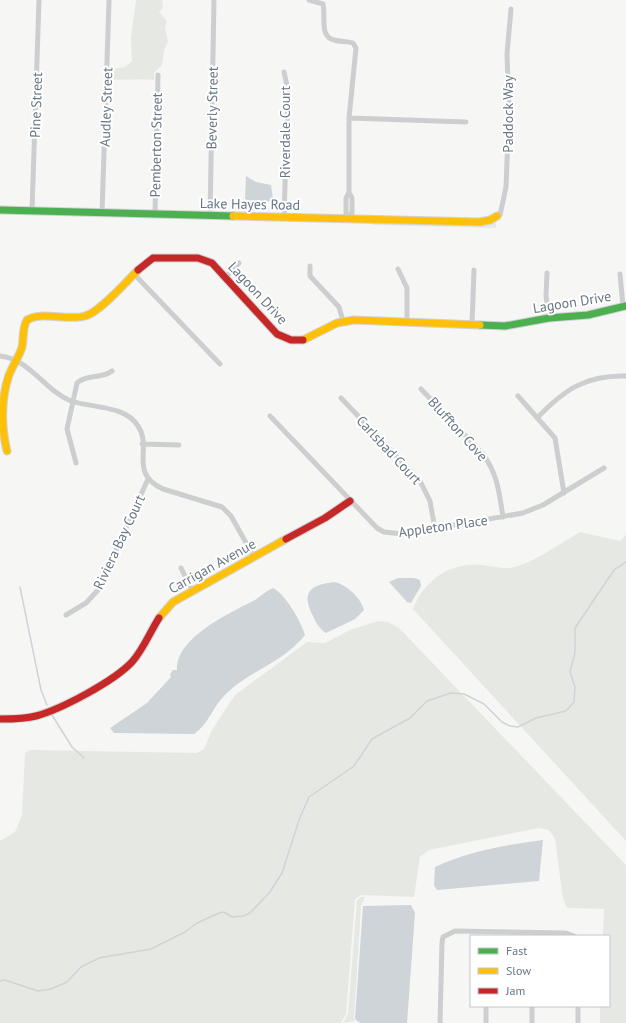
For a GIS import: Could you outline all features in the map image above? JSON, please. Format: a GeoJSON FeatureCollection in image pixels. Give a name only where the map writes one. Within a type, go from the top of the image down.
{"type":"FeatureCollection","features":[{"type":"Feature","properties":{"kind":"street","name":"Pine Street"},"geometry":{"type":"LineString","coordinates":[[32,211],[39,0]]}},
{"type":"Feature","properties":{"kind":"street","name":"Beverly Street"},"geometry":{"type":"LineString","coordinates":[[210,216],[214,0]]}},
{"type":"Feature","properties":{"kind":"street"},"geometry":{"type":"LineString","coordinates":[[310,0],[323,4],[324,31],[326,36],[333,40],[353,43],[356,48],[349,118],[349,192],[346,198],[346,213],[349,217]]}},
{"type":"Feature","properties":{"kind":"street","name":"Audley Street"},"geometry":{"type":"LineString","coordinates":[[102,213],[109,1]]}},
{"type":"Feature","properties":{"kind":"street","name":"Paddock Way"},"geometry":{"type":"LineString","coordinates":[[497,216],[500,214],[504,205],[506,187],[509,110],[507,54],[511,9]]}},
{"type":"Feature","properties":{"kind":"street","name":"Riverdale Court"},"geometry":{"type":"LineString","coordinates":[[284,72],[288,90],[284,217]]}},
{"type":"Feature","properties":{"kind":"street","name":"Pemberton Street"},"geometry":{"type":"LineString","coordinates":[[155,214],[158,75]]}},
{"type":"Feature","properties":{"kind":"street"},"geometry":{"type":"LineString","coordinates":[[349,118],[466,122]]}},
{"type":"Feature","properties":{"kind":"street","name":"Lake Hayes Road"},"geometry":{"type":"LineString","coordinates":[[0,210],[210,216],[349,217],[480,222],[490,220],[497,216]]}},
{"type":"Feature","properties":{"kind":"street","name":"Lagoon Drive"},"geometry":{"type":"LineString","coordinates":[[16,359],[24,339],[26,321],[29,317],[78,318],[92,314],[147,261],[153,258],[198,258],[212,263],[277,334],[291,340],[306,340],[343,321],[506,326],[549,318],[588,315],[624,306]]}},
{"type":"Feature","properties":{"kind":"street"},"geometry":{"type":"LineString","coordinates":[[226,278],[239,263]]}},
{"type":"Feature","properties":{"kind":"street"},"geometry":{"type":"LineString","coordinates":[[310,266],[310,276],[339,307],[343,321]]}},
{"type":"Feature","properties":{"kind":"street"},"geometry":{"type":"LineString","coordinates":[[398,269],[407,288],[406,322]]}},
{"type":"Feature","properties":{"kind":"street"},"geometry":{"type":"LineString","coordinates":[[472,325],[474,270]]}},
{"type":"Feature","properties":{"kind":"street"},"geometry":{"type":"LineString","coordinates":[[546,273],[546,296],[549,318]]}},
{"type":"Feature","properties":{"kind":"street"},"geometry":{"type":"LineString","coordinates":[[134,274],[220,364]]}},
{"type":"Feature","properties":{"kind":"street"},"geometry":{"type":"LineString","coordinates":[[620,274],[624,306]]}},
{"type":"Feature","properties":{"kind":"street"},"geometry":{"type":"LineString","coordinates":[[0,356],[16,359],[62,396],[72,401],[128,415],[140,429],[142,465],[148,479],[163,489],[222,507],[231,516],[254,557]]}},
{"type":"Feature","properties":{"kind":"street"},"geometry":{"type":"LineString","coordinates":[[7,451],[3,441],[4,400],[9,374],[16,359]]}},
{"type":"Feature","properties":{"kind":"street"},"geometry":{"type":"LineString","coordinates":[[76,462],[67,429],[77,383],[80,380],[106,376],[112,371]]}},
{"type":"Feature","properties":{"kind":"street"},"geometry":{"type":"LineString","coordinates":[[537,418],[557,398],[574,386],[605,377],[626,376]]}},
{"type":"Feature","properties":{"kind":"street","name":"Bluffton Cove"},"geometry":{"type":"LineString","coordinates":[[421,389],[490,463],[499,487],[503,517]]}},
{"type":"Feature","properties":{"kind":"street"},"geometry":{"type":"LineString","coordinates":[[518,396],[555,438],[564,493]]}},
{"type":"Feature","properties":{"kind":"street","name":"Carlsbad Court"},"geometry":{"type":"LineString","coordinates":[[341,398],[420,481],[430,501],[435,529]]}},
{"type":"Feature","properties":{"kind":"street","name":"Appleton Place"},"geometry":{"type":"LineString","coordinates":[[270,416],[350,501],[377,528],[384,532],[403,534],[523,513],[543,505],[604,468]]}},
{"type":"Feature","properties":{"kind":"street"},"geometry":{"type":"LineString","coordinates":[[142,444],[179,445]]}},
{"type":"Feature","properties":{"kind":"street","name":"Riviera Bay Court"},"geometry":{"type":"LineString","coordinates":[[66,615],[86,603],[98,590],[148,479]]}},
{"type":"Feature","properties":{"kind":"street","name":"Carrigan Avenue"},"geometry":{"type":"LineString","coordinates":[[0,718],[16,719],[38,716],[115,676],[130,663],[140,651],[167,607],[192,590],[325,518],[350,501]]}},
{"type":"Feature","properties":{"kind":"street"},"geometry":{"type":"LineString","coordinates":[[181,568],[192,590]]}},
{"type":"Feature","properties":{"kind":"street"},"geometry":{"type":"LineString","coordinates":[[440,1023],[443,938],[455,931],[488,934],[566,933],[571,935]]}},
{"type":"Feature","properties":{"kind":"street"},"geometry":{"type":"LineString","coordinates":[[486,1007],[486,1023]]}},
{"type":"Feature","properties":{"kind":"street"},"geometry":{"type":"LineString","coordinates":[[532,1007],[532,1023]]}},
{"type":"Feature","properties":{"kind":"street"},"geometry":{"type":"LineString","coordinates":[[578,1007],[578,1023]]}},
{"type":"Feature","properties":{"kind":"shaded area"},"geometry":{"type":"Polygon","coordinates":[[[136,0],[162,0],[163,7],[159,12],[167,21],[165,27],[168,41],[164,51],[162,65],[154,73],[154,80],[110,79],[109,70],[125,67],[132,61],[131,38],[136,0]]]}},
{"type":"Feature","properties":{"kind":"shaded area"},"geometry":{"type":"Polygon","coordinates":[[[246,176],[256,182],[271,185],[273,200],[259,202],[245,199],[246,176]]]}},
{"type":"Feature","properties":{"kind":"shaded area"},"geometry":{"type":"Polygon","coordinates":[[[496,219],[496,228],[372,225],[372,222],[496,219]]]}},
{"type":"Feature","properties":{"kind":"shaded area"},"geometry":{"type":"Polygon","coordinates":[[[580,532],[620,541],[626,535],[626,841],[413,609],[424,589],[440,575],[449,570],[470,565],[503,568],[515,567],[540,556],[580,532]]]}},
{"type":"Feature","properties":{"kind":"shaded area"},"geometry":{"type":"Polygon","coordinates":[[[398,578],[414,578],[420,580],[421,586],[411,603],[407,602],[389,582],[398,578]]]}},
{"type":"Feature","properties":{"kind":"shaded area"},"geometry":{"type":"Polygon","coordinates":[[[334,582],[339,583],[352,592],[360,601],[364,610],[355,619],[326,633],[320,628],[314,619],[309,608],[308,596],[313,588],[318,585],[334,582]]]}},
{"type":"Feature","properties":{"kind":"shaded area"},"geometry":{"type":"Polygon","coordinates":[[[273,588],[278,591],[287,602],[303,629],[305,635],[296,645],[276,660],[233,687],[220,701],[203,726],[194,734],[114,733],[110,728],[147,703],[171,677],[170,674],[173,670],[177,670],[179,658],[185,647],[195,637],[219,619],[255,600],[273,588]]]}},
{"type":"Feature","properties":{"kind":"shaded area"},"geometry":{"type":"Polygon","coordinates":[[[378,621],[388,622],[399,628],[626,865],[626,1023],[600,1023],[600,1007],[610,1007],[610,935],[603,935],[604,909],[567,908],[563,899],[555,839],[549,830],[539,828],[429,850],[420,857],[414,897],[361,895],[355,899],[346,1014],[341,1023],[0,1023],[0,841],[15,832],[22,815],[25,753],[30,750],[197,753],[204,749],[212,730],[235,695],[307,642],[325,643],[350,630],[378,621]]]}},
{"type":"Feature","properties":{"kind":"shaded area"},"geometry":{"type":"Polygon","coordinates":[[[543,840],[539,881],[437,890],[434,885],[435,867],[448,861],[488,849],[543,840]]]}},
{"type":"Feature","properties":{"kind":"shaded area"},"geometry":{"type":"Polygon","coordinates":[[[361,897],[365,897],[361,906],[355,1021],[343,1023],[348,1014],[357,900],[361,897]]]}},
{"type":"Feature","properties":{"kind":"shaded area"},"geometry":{"type":"Polygon","coordinates":[[[411,905],[415,913],[407,1023],[360,1023],[355,1019],[363,906],[411,905]]]}},
{"type":"Feature","properties":{"kind":"waterway"},"geometry":{"type":"LineString","coordinates":[[0,981],[5,980],[38,991],[51,989],[67,982],[81,967],[99,958],[151,949],[185,932],[197,923],[219,913],[224,912],[232,917],[243,916],[250,913],[270,892],[282,873],[299,820],[309,797],[354,766],[372,739],[410,718],[427,701],[451,693],[464,694],[484,704],[502,722],[510,726],[518,727],[536,718],[566,711],[574,702],[575,687],[570,672],[575,653],[575,628],[614,570],[626,562]]}},
{"type":"Feature","properties":{"kind":"waterway"},"geometry":{"type":"LineString","coordinates":[[20,587],[41,690],[47,705]]}},
{"type":"Feature","properties":{"kind":"waterway"},"geometry":{"type":"LineString","coordinates":[[52,715],[72,747],[84,758]]}},
{"type":"Feature","properties":{"kind":"traffic: fast"},"geometry":{"type":"LineString","coordinates":[[0,210],[233,216]]}},
{"type":"Feature","properties":{"kind":"traffic: fast"},"geometry":{"type":"LineString","coordinates":[[480,325],[505,326],[549,318],[588,315],[626,306]]}},
{"type":"Feature","properties":{"kind":"traffic: slow"},"geometry":{"type":"LineString","coordinates":[[233,216],[480,222],[490,220],[497,216]]}},
{"type":"Feature","properties":{"kind":"traffic: slow"},"geometry":{"type":"LineString","coordinates":[[7,451],[3,422],[4,393],[9,375],[22,347],[25,323],[27,320],[39,316],[78,317],[91,314],[113,296],[138,270]]}},
{"type":"Feature","properties":{"kind":"traffic: slow"},"geometry":{"type":"LineString","coordinates":[[303,340],[337,323],[354,320],[480,325]]}},
{"type":"Feature","properties":{"kind":"traffic: slow"},"geometry":{"type":"LineString","coordinates":[[159,618],[173,602],[286,539]]}},
{"type":"Feature","properties":{"kind":"traffic: jam"},"geometry":{"type":"LineString","coordinates":[[138,270],[153,258],[198,258],[212,263],[277,334],[291,340],[303,340]]}},
{"type":"Feature","properties":{"kind":"traffic: jam"},"geometry":{"type":"LineString","coordinates":[[286,539],[325,518],[350,501]]}},
{"type":"Feature","properties":{"kind":"traffic: jam"},"geometry":{"type":"LineString","coordinates":[[0,719],[27,718],[36,716],[73,701],[101,686],[132,662],[159,618]]}}]}
